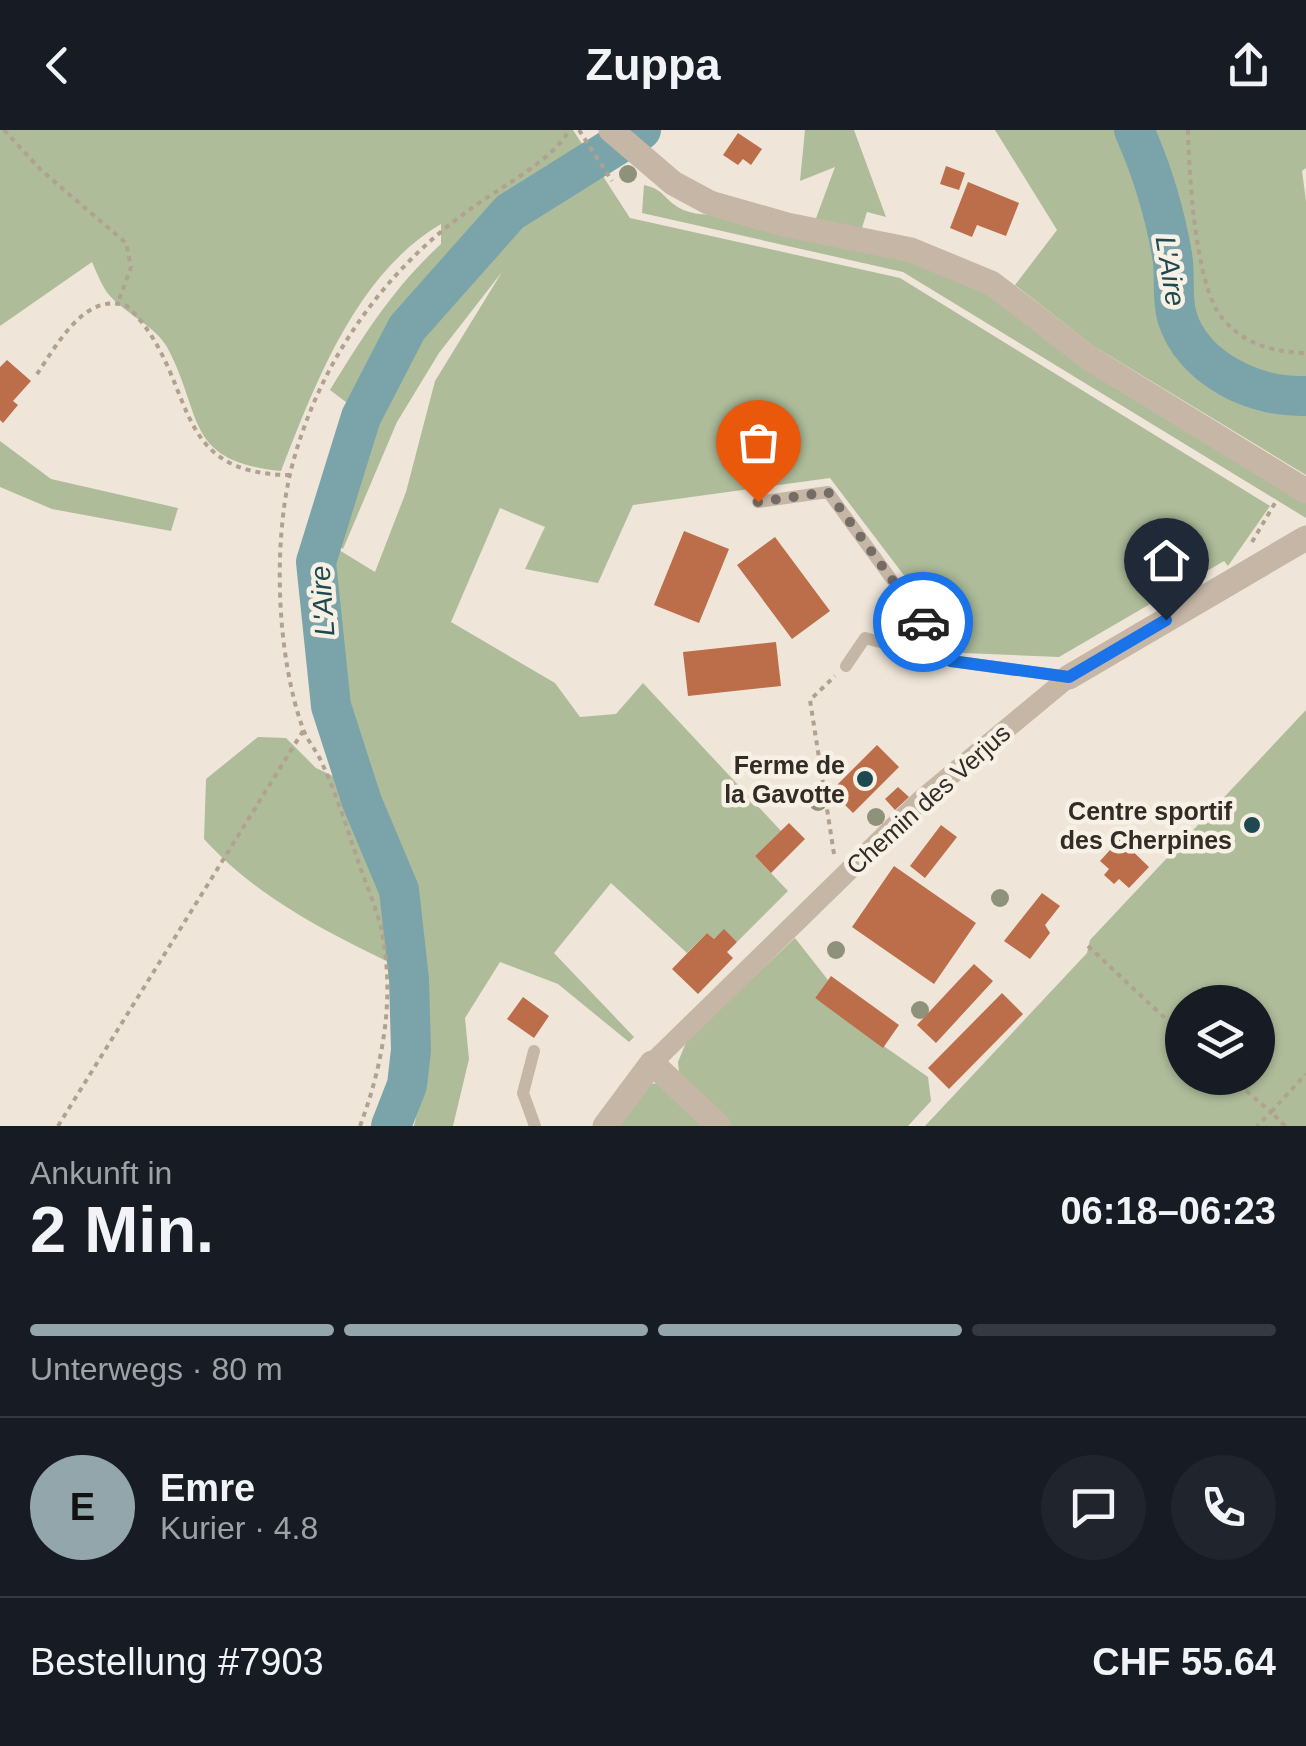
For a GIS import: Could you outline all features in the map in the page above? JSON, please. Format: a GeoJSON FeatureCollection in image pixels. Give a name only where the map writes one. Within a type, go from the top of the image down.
{"type":"FeatureCollection","features":[{"type":"Feature","properties":{"kind":"street"},"geometry":{"type":"LineString","coordinates":[[612,130],[673,183],[710,203],[787,225],[911,250],[972,273],[1025,306],[1116,376],[1306,491]]}},
{"type":"Feature","properties":{"kind":"street","name":"Chemin des Verjus"},"geometry":{"type":"LineString","coordinates":[[605,1126],[652,1062],[922,799],[1069,677],[1306,538]]}},
{"type":"Feature","properties":{"kind":"street"},"geometry":{"type":"LineString","coordinates":[[652,1062],[719,1126]]}},
{"type":"Feature","properties":{"kind":"lane"},"geometry":{"type":"LineString","coordinates":[[758,502],[828,492],[951,661]]}},
{"type":"Feature","properties":{"kind":"lane"},"geometry":{"type":"LineString","coordinates":[[846,666],[866,638],[951,661],[1069,677]]}},
{"type":"Feature","properties":{"kind":"lane"},"geometry":{"type":"LineString","coordinates":[[534,1052],[523,1092],[535,1126]]}},
{"type":"Feature","properties":{"kind":"path"},"geometry":{"type":"LineString","coordinates":[[4,130],[41,170],[126,244],[132,267],[118,303]]}},
{"type":"Feature","properties":{"kind":"path"},"geometry":{"type":"LineString","coordinates":[[360,1126],[382,1057],[387,992],[382,932],[320,759],[303,731],[292,680],[278,562],[290,475],[336,359],[383,288],[436,234],[552,150],[569,130]]}},
{"type":"Feature","properties":{"kind":"path"},"geometry":{"type":"LineString","coordinates":[[579,130],[612,181]]}},
{"type":"Feature","properties":{"kind":"path"},"geometry":{"type":"LineString","coordinates":[[1188,130],[1196,229],[1215,308],[1223,320],[1262,349],[1306,353]]}},
{"type":"Feature","properties":{"kind":"path"},"geometry":{"type":"LineString","coordinates":[[37,374],[76,322],[102,304],[118,303],[141,320],[164,353],[195,429],[211,452],[237,469],[290,475]]}},
{"type":"Feature","properties":{"kind":"path"},"geometry":{"type":"LineString","coordinates":[[837,880],[810,700],[846,666]]}},
{"type":"Feature","properties":{"kind":"path"},"geometry":{"type":"LineString","coordinates":[[58,1126],[229,856],[303,731]]}},
{"type":"Feature","properties":{"kind":"path"},"geometry":{"type":"LineString","coordinates":[[1088,946],[1165,1018]]}},
{"type":"Feature","properties":{"kind":"path"},"geometry":{"type":"LineString","coordinates":[[1257,1126],[1306,1074]]}},
{"type":"Feature","properties":{"kind":"path"},"geometry":{"type":"LineString","coordinates":[[1250,1095],[1285,1126]]}},
{"type":"Feature","properties":{"kind":"green space"},"geometry":{"type":"Polygon","coordinates":[[[0,130],[573,130],[630,218],[900,278],[1270,506],[1228,566],[1224,561],[1059,657],[963,653],[830,478],[633,505],[598,583],[525,569],[545,527],[500,508],[451,622],[555,683],[580,717],[616,714],[643,683],[781,831],[755,856],[788,891],[737,942],[724,930],[714,939],[707,933],[687,953],[611,883],[554,953],[634,1037],[629,1042],[558,984],[500,962],[465,1018],[469,1059],[453,1126],[414,1126],[430,1057],[419,977],[305,918],[227,862],[204,839],[206,779],[258,737],[286,738],[316,768],[380,798],[328,661],[326,542],[375,572],[406,492],[435,381],[502,272],[439,353],[397,422],[343,549],[330,540],[371,421],[330,390],[394,295],[441,244],[441,224],[411,245],[362,301],[324,368],[281,471],[249,466],[212,446],[193,414],[167,347],[110,296],[92,262],[0,326],[0,130]]]}},
{"type":"Feature","properties":{"kind":"green space"},"geometry":{"type":"Polygon","coordinates":[[[805,130],[854,130],[886,217],[867,212],[861,231],[815,221],[835,167],[800,181],[805,130]]]}},
{"type":"Feature","properties":{"kind":"green space"},"geometry":{"type":"Polygon","coordinates":[[[995,130],[1306,130],[1306,168],[1302,171],[1306,201],[1306,475],[1095,347],[1015,285],[1057,230],[995,130]]]}},
{"type":"Feature","properties":{"kind":"green space"},"geometry":{"type":"Polygon","coordinates":[[[644,185],[689,212],[722,215],[911,261],[961,278],[1306,503],[1306,518],[903,272],[642,213],[644,185]]]}},
{"type":"Feature","properties":{"kind":"green space"},"geometry":{"type":"Polygon","coordinates":[[[0,441],[51,479],[178,508],[171,531],[52,509],[0,487],[0,441]]]}},
{"type":"Feature","properties":{"kind":"green space","name":"Centre sportif des Cherpines"},"geometry":{"type":"Polygon","coordinates":[[[1306,710],[1306,1126],[925,1126],[1087,953],[1090,940],[1306,710]]]}},
{"type":"Feature","properties":{"kind":"green space"},"geometry":{"type":"Polygon","coordinates":[[[795,938],[828,980],[815,998],[928,1077],[931,1101],[908,1126],[726,1126],[679,1073],[678,1062],[687,1040],[795,938]]]}},
{"type":"Feature","properties":{"kind":"green space"},"geometry":{"type":"Polygon","coordinates":[[[665,1083],[712,1126],[613,1126],[647,1084],[665,1083]]]}},
{"type":"Feature","properties":{"kind":"building"},"geometry":{"type":"Polygon","coordinates":[[[738,133],[762,149],[751,165],[743,159],[738,165],[723,155],[738,133]]]}},
{"type":"Feature","properties":{"kind":"building"},"geometry":{"type":"Polygon","coordinates":[[[946,166],[965,173],[959,190],[940,184],[946,166]]]}},
{"type":"Feature","properties":{"kind":"building"},"geometry":{"type":"Polygon","coordinates":[[[968,182],[1019,203],[1006,236],[977,225],[972,237],[950,228],[968,182]]]}},
{"type":"Feature","properties":{"kind":"building"},"geometry":{"type":"Polygon","coordinates":[[[7,360],[31,381],[13,401],[18,405],[3,423],[0,367],[7,360]]]}},
{"type":"Feature","properties":{"kind":"building"},"geometry":{"type":"Polygon","coordinates":[[[684,531],[729,549],[699,623],[654,605],[684,531]]]}},
{"type":"Feature","properties":{"kind":"building"},"geometry":{"type":"Polygon","coordinates":[[[775,537],[830,611],[792,639],[737,565],[775,537]]]}},
{"type":"Feature","properties":{"kind":"building"},"geometry":{"type":"Polygon","coordinates":[[[776,642],[781,686],[688,696],[683,652],[776,642]]]}},
{"type":"Feature","properties":{"kind":"building","name":"Ferme de la Gavotte"},"geometry":{"type":"Polygon","coordinates":[[[877,745],[899,767],[853,813],[831,791],[877,745]]]}},
{"type":"Feature","properties":{"kind":"building"},"geometry":{"type":"Polygon","coordinates":[[[898,787],[909,797],[895,810],[885,799],[898,787]]]}},
{"type":"Feature","properties":{"kind":"building"},"geometry":{"type":"Polygon","coordinates":[[[789,823],[805,839],[771,873],[755,856],[789,823]]]}},
{"type":"Feature","properties":{"kind":"building"},"geometry":{"type":"Polygon","coordinates":[[[941,825],[957,837],[925,878],[910,866],[941,825]]]}},
{"type":"Feature","properties":{"kind":"building"},"geometry":{"type":"Polygon","coordinates":[[[1120,839],[1149,867],[1129,888],[1119,879],[1114,884],[1104,875],[1109,869],[1100,861],[1120,839]]]}},
{"type":"Feature","properties":{"kind":"building"},"geometry":{"type":"Polygon","coordinates":[[[894,866],[976,923],[934,984],[852,927],[894,866]]]}},
{"type":"Feature","properties":{"kind":"building"},"geometry":{"type":"Polygon","coordinates":[[[1042,893],[1060,906],[1045,925],[1050,933],[1030,959],[1004,941],[1042,893]]]}},
{"type":"Feature","properties":{"kind":"building"},"geometry":{"type":"Polygon","coordinates":[[[724,929],[737,942],[727,952],[733,958],[698,994],[672,969],[707,933],[714,939],[724,929]]]}},
{"type":"Feature","properties":{"kind":"building"},"geometry":{"type":"Polygon","coordinates":[[[974,964],[993,981],[936,1043],[917,1025],[974,964]]]}},
{"type":"Feature","properties":{"kind":"building"},"geometry":{"type":"Polygon","coordinates":[[[831,976],[899,1025],[883,1048],[815,998],[831,976]]]}},
{"type":"Feature","properties":{"kind":"building"},"geometry":{"type":"Polygon","coordinates":[[[1002,993],[1023,1014],[949,1089],[928,1068],[1002,993]]]}},
{"type":"Feature","properties":{"kind":"building"},"geometry":{"type":"Polygon","coordinates":[[[523,997],[549,1016],[534,1038],[507,1019],[523,997]]]}},
{"type":"Feature","properties":{"kind":"waterway","name":"L'Aire"},"geometry":{"type":"LineString","coordinates":[[391,1126],[407,1085],[411,1050],[409,979],[399,890],[362,802],[331,706],[316,562],[361,417],[407,328],[510,212],[641,130]]}},
{"type":"Feature","properties":{"kind":"waterway","name":"L'Aire"},"geometry":{"type":"LineString","coordinates":[[1134,130],[1166,224],[1175,309],[1185,335],[1197,352],[1228,377],[1267,392],[1306,396]]}},
{"type":"Feature","properties":{"kind":"way so far"},"geometry":{"type":"LineString","coordinates":[[758,502],[828,492],[923,622]]}},
{"type":"Feature","properties":{"kind":"place","name":"Ferme de la Gavotte"},"geometry":{"type":"Point","coordinates":[865,779]}},
{"type":"Feature","properties":{"kind":"place","name":"Centre sportif des Cherpines"},"geometry":{"type":"Point","coordinates":[1252,825]}},
{"type":"Feature","properties":{"kind":"route"},"geometry":{"type":"LineString","coordinates":[[923,622],[951,661],[1069,677],[1166,620]]}}]}
